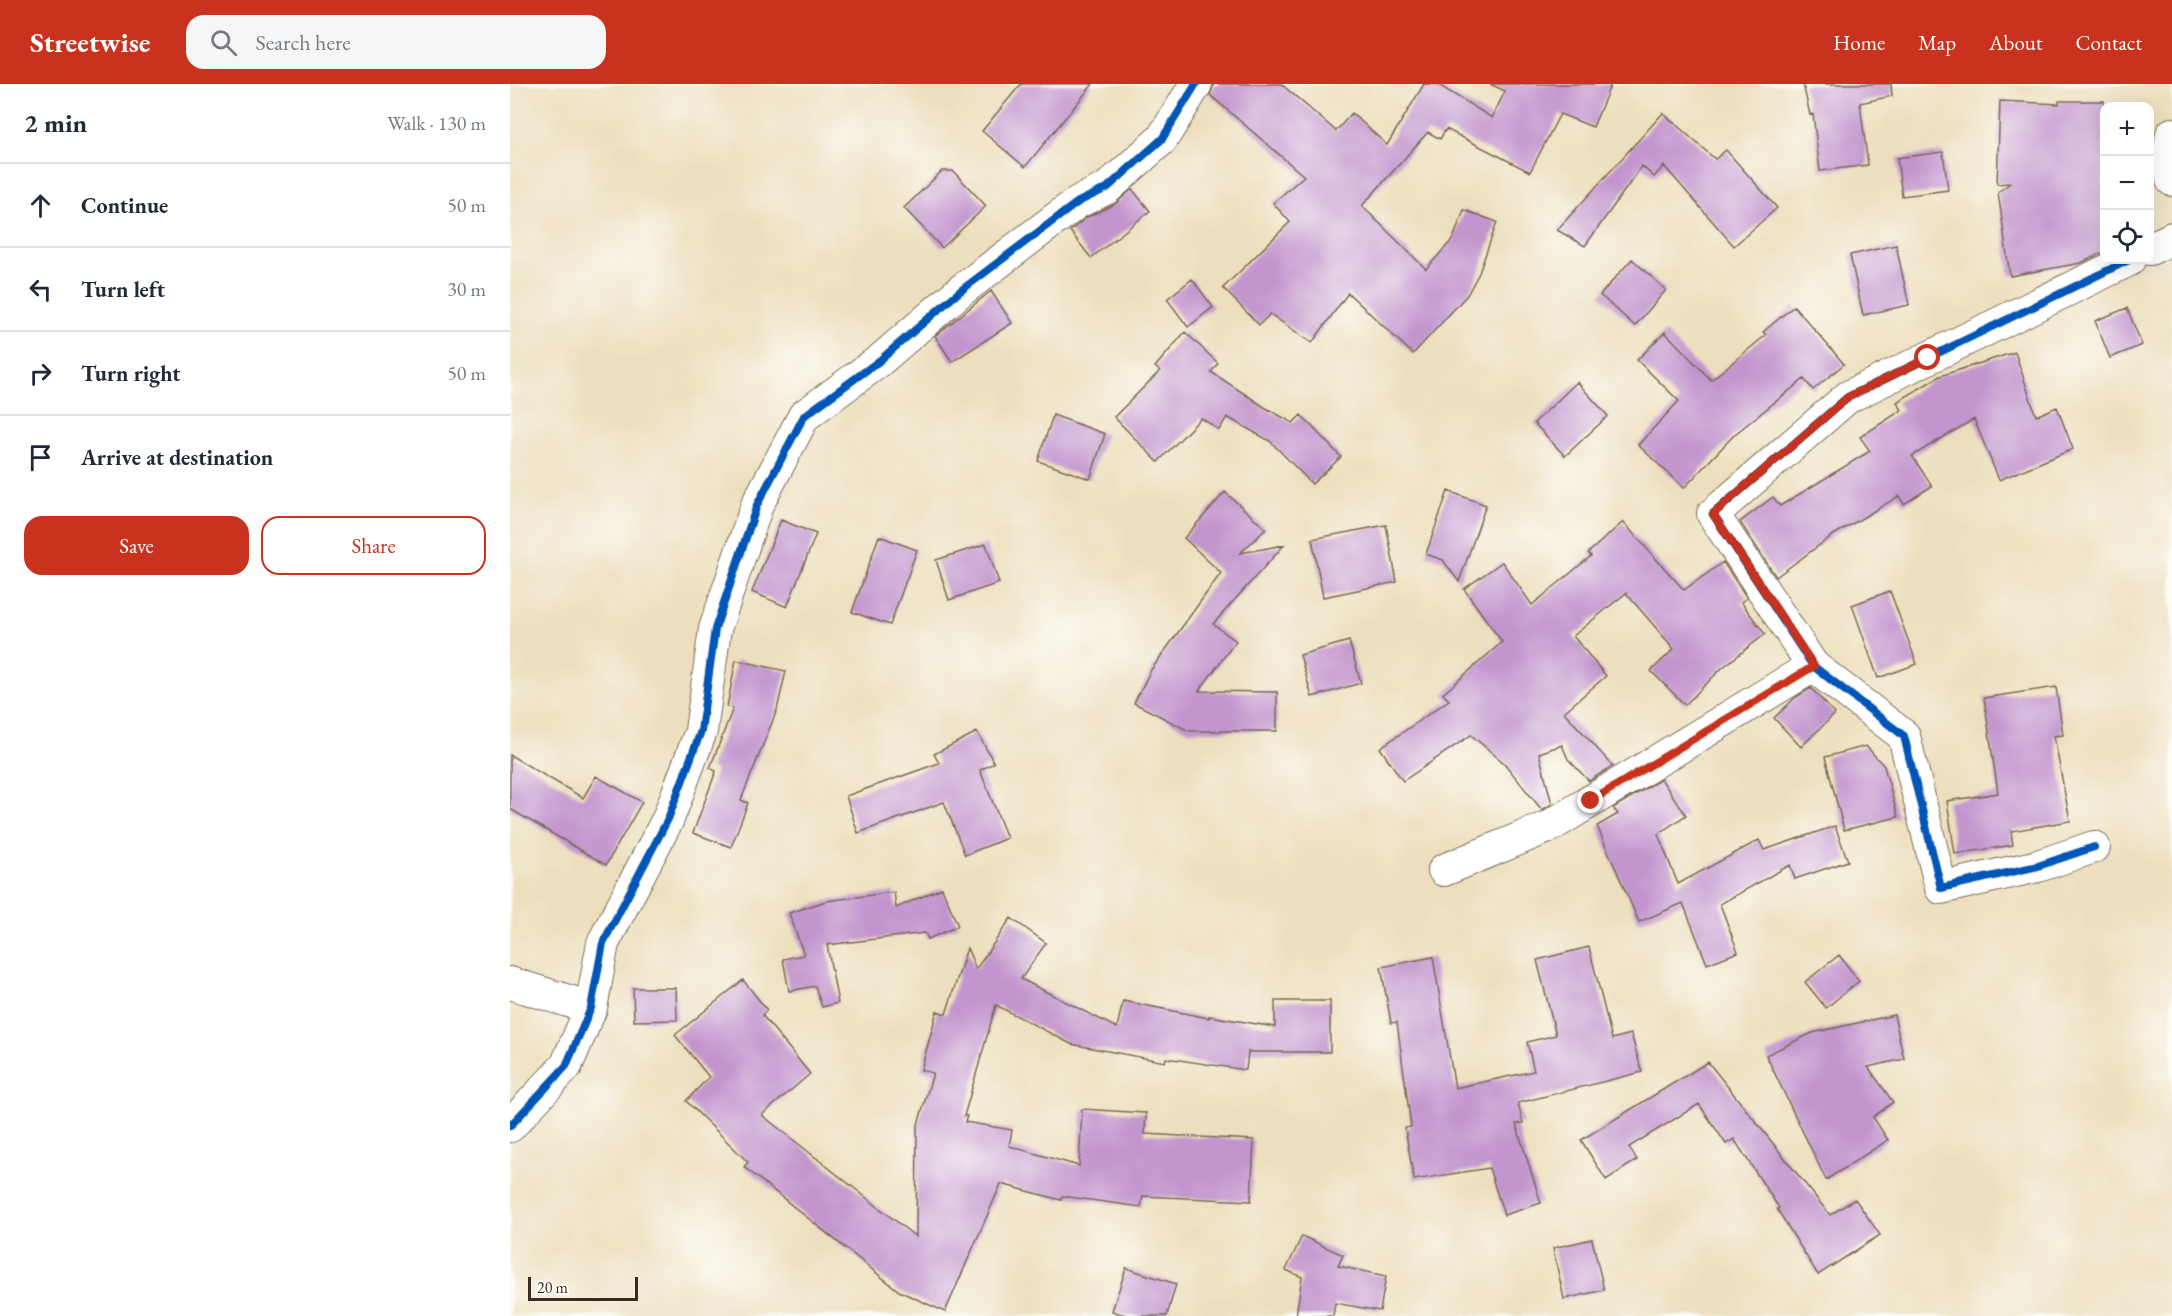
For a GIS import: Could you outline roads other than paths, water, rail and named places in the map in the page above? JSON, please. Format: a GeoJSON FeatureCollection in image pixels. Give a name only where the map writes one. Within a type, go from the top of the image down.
{"type":"FeatureCollection","features":[{"type":"Feature","properties":{"kind":"street"},"geometry":{"type":"LineString","coordinates":[[510,1126],[566,1066],[591,1008],[603,943],[668,819],[701,731],[715,628],[757,505],[804,416],[879,361],[960,292],[1078,202],[1107,188],[1161,139],[1196,84]]}},
{"type":"Feature","properties":{"kind":"street"},"geometry":{"type":"LineString","coordinates":[[2172,134],[2168,159],[2172,180]]}},
{"type":"Feature","properties":{"kind":"street"},"geometry":{"type":"LineString","coordinates":[[2154,247],[2172,238]]}},
{"type":"Feature","properties":{"kind":"street"},"geometry":{"type":"LineString","coordinates":[[2094,847],[2038,866],[1941,888],[1904,736],[1814,666],[1713,514],[1848,397],[2121,264]]}},
{"type":"Feature","properties":{"kind":"street"},"geometry":{"type":"LineString","coordinates":[[1444,870],[1550,826],[1814,666]]}},
{"type":"Feature","properties":{"kind":"street"},"geometry":{"type":"LineString","coordinates":[[510,983],[591,1008]]}}]}
